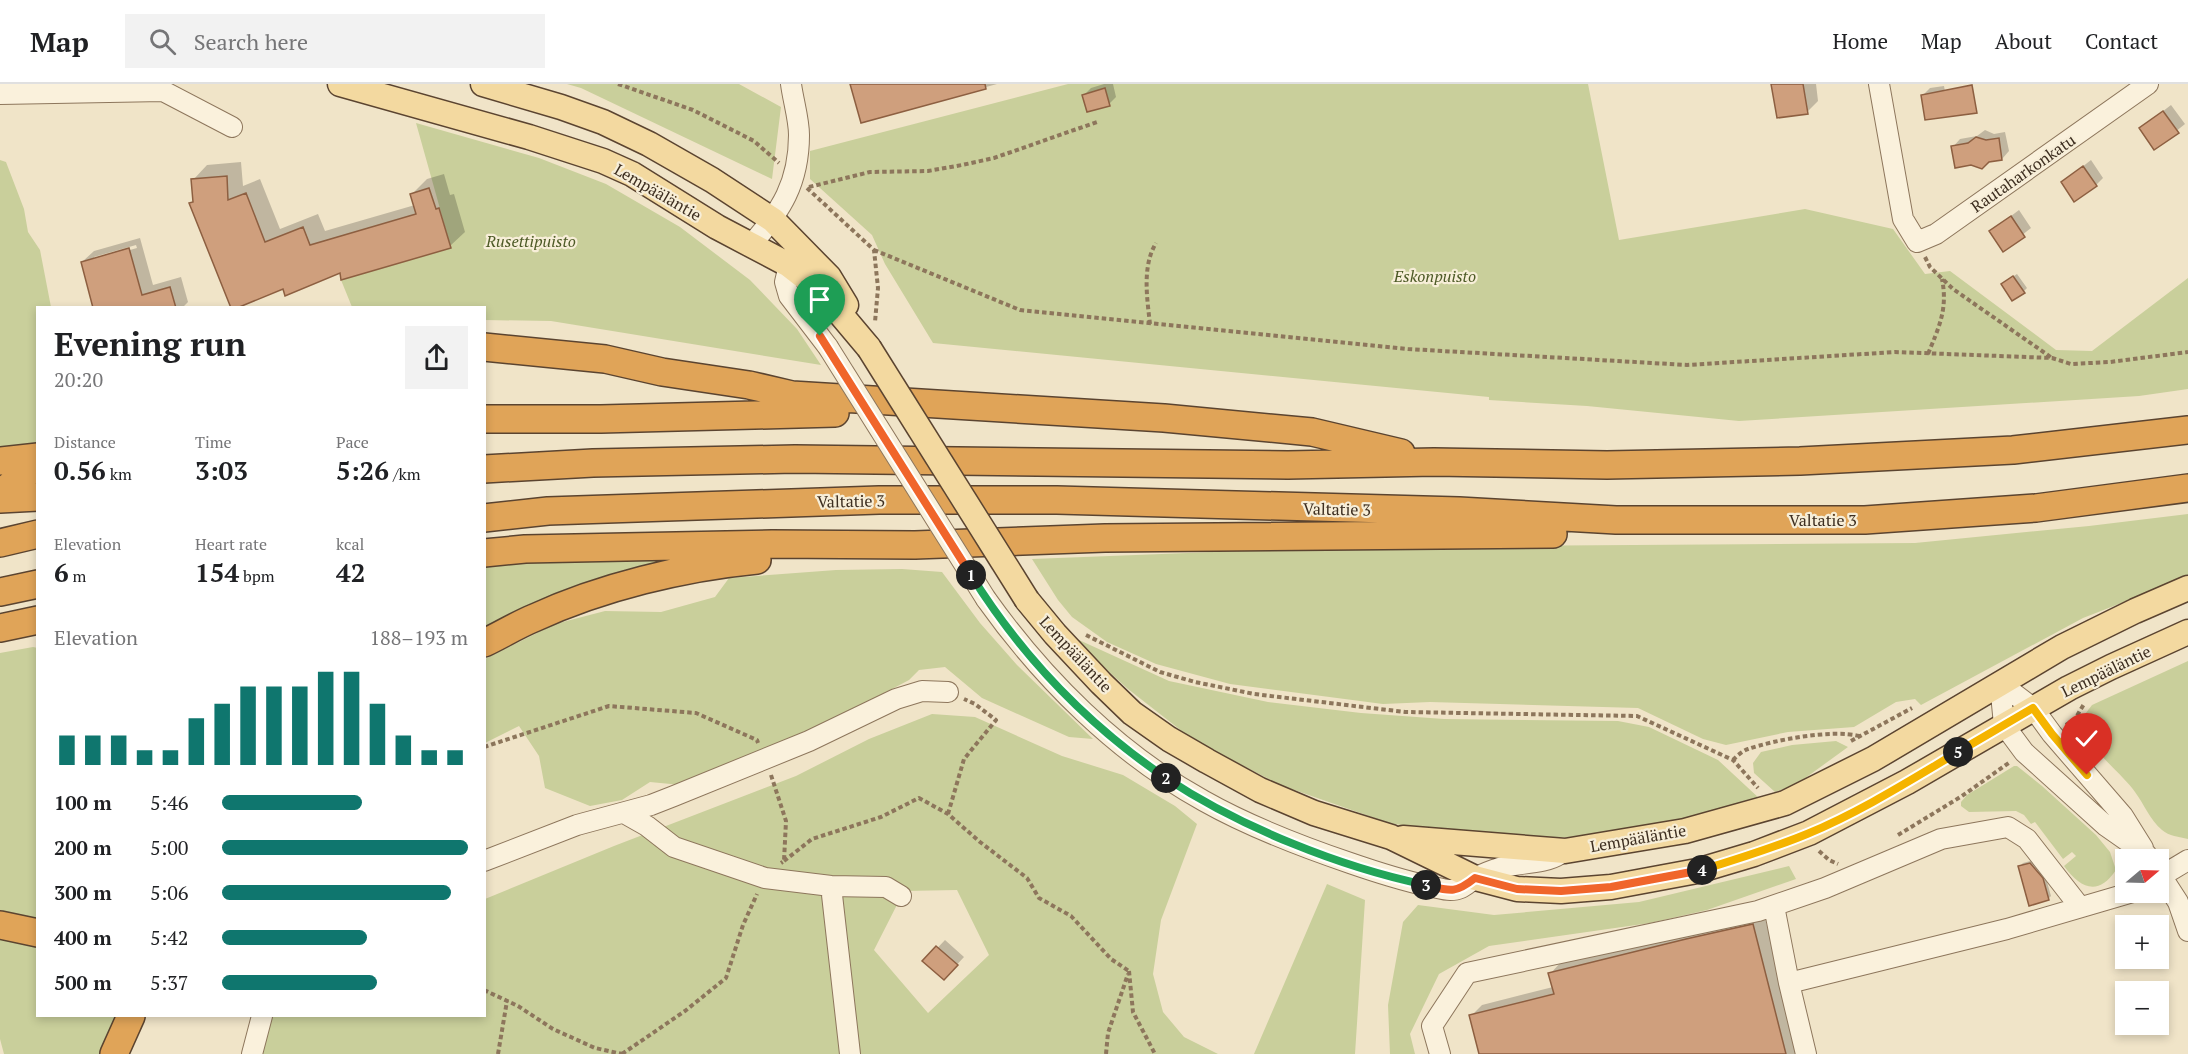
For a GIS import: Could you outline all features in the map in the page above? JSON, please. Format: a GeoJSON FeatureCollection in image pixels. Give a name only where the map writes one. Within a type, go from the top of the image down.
{"type":"FeatureCollection","features":[{"type":"Feature","properties":{"kind":"highway"},"geometry":{"type":"LineString","coordinates":[[486,347],[605,360],[662,372],[749,385],[792,395],[1164,418],[1312,432],[1434,462]]}},
{"type":"Feature","properties":{"kind":"highway"},"geometry":{"type":"LineString","coordinates":[[486,419],[613,419],[1007,409]]}},
{"type":"Feature","properties":{"kind":"highway"},"geometry":{"type":"LineString","coordinates":[[486,469],[593,463],[795,459],[1288,465],[1434,462],[1607,465],[1800,461],[2013,450],[2188,430]]}},
{"type":"Feature","properties":{"kind":"highway"},"geometry":{"type":"LineString","coordinates":[[0,461],[36,457]]}},
{"type":"Feature","properties":{"kind":"highway"},"geometry":{"type":"LineString","coordinates":[[0,493],[36,466]]}},
{"type":"Feature","properties":{"kind":"highway","name":"Valtatie 3"},"geometry":{"type":"LineString","coordinates":[[486,518],[548,511],[706,505],[879,500],[1033,500],[1459,511],[1616,520],[1864,520],[2036,508],[2188,488]]}},
{"type":"Feature","properties":{"kind":"highway"},"geometry":{"type":"LineString","coordinates":[[0,499],[36,496]]}},
{"type":"Feature","properties":{"kind":"highway"},"geometry":{"type":"LineString","coordinates":[[486,553],[525,549],[771,543],[915,544],[1105,538],[1560,534],[1616,520]]}},
{"type":"Feature","properties":{"kind":"highway"},"geometry":{"type":"LineString","coordinates":[[0,543],[36,534]]}},
{"type":"Feature","properties":{"kind":"highway"},"geometry":{"type":"LineString","coordinates":[[486,642],[534,617],[591,596],[659,576],[723,563],[915,544]]}},
{"type":"Feature","properties":{"kind":"highway"},"geometry":{"type":"LineString","coordinates":[[0,592],[36,584]]}},
{"type":"Feature","properties":{"kind":"highway"},"geometry":{"type":"LineString","coordinates":[[0,628],[36,620]]}},
{"type":"Feature","properties":{"kind":"highway"},"geometry":{"type":"LineString","coordinates":[[0,643],[36,638]]}},
{"type":"Feature","properties":{"kind":"highway"},"geometry":{"type":"LineString","coordinates":[[0,925],[36,933]]}},
{"type":"Feature","properties":{"kind":"highway"},"geometry":{"type":"LineString","coordinates":[[114,1054],[131,1017]]}},
{"type":"Feature","properties":{"kind":"main road","name":"Lempääläntie"},"geometry":{"type":"LineString","coordinates":[[340,84],[529,137],[603,161],[632,174],[717,227],[789,266],[807,279],[832,304],[869,348]]}},
{"type":"Feature","properties":{"kind":"main road","name":"Lempääläntie"},"geometry":{"type":"LineString","coordinates":[[483,84],[603,122],[688,166],[773,220],[829,277],[869,348],[1027,600],[1055,634],[1132,713],[1169,739],[1260,790],[1314,813],[1391,837],[1475,878],[1517,889],[1561,891],[1611,887],[1697,872],[1754,854],[1809,833],[1888,793],[2004,724],[2111,666],[2188,632]]}},
{"type":"Feature","properties":{"kind":"main road","name":"Lempääläntie"},"geometry":{"type":"LineString","coordinates":[[1391,837],[1499,847],[1565,850],[1685,831],[1785,803],[1873,759],[2000,683],[2099,628],[2188,588]]}},
{"type":"Feature","properties":{"kind":"street"},"geometry":{"type":"LineString","coordinates":[[751,245],[773,220],[790,190],[794,176],[799,135],[791,84]]}},
{"type":"Feature","properties":{"kind":"street"},"geometry":{"type":"LineString","coordinates":[[1879,84],[1903,219],[1917,242]]}},
{"type":"Feature","properties":{"kind":"street","name":"Rautaharkonkatu"},"geometry":{"type":"LineString","coordinates":[[1917,242],[1936,234],[2148,84]]}},
{"type":"Feature","properties":{"kind":"street"},"geometry":{"type":"LineString","coordinates":[[0,94],[163,91],[232,127]]}},
{"type":"Feature","properties":{"kind":"street"},"geometry":{"type":"LineString","coordinates":[[789,266],[785,282],[789,296],[828,347],[986,599],[1025,651],[1082,711],[1140,760],[1203,801],[1300,846],[1391,878],[1448,890],[1462,889],[1475,878],[1506,866],[1552,859],[1565,850]]}},
{"type":"Feature","properties":{"kind":"street"},"geometry":{"type":"LineString","coordinates":[[2000,683],[2033,708],[2052,734],[2123,816],[2144,849]]}},
{"type":"Feature","properties":{"kind":"street"},"geometry":{"type":"LineString","coordinates":[[2000,683],[2004,724],[2024,752],[2106,826],[2138,849]]}},
{"type":"Feature","properties":{"kind":"street"},"geometry":{"type":"LineString","coordinates":[[486,860],[577,825],[651,805],[809,741],[896,699],[922,691],[948,692]]}},
{"type":"Feature","properties":{"kind":"street"},"geometry":{"type":"LineString","coordinates":[[624,813],[647,826],[674,847],[765,878],[831,886],[871,885],[886,887],[902,896]]}},
{"type":"Feature","properties":{"kind":"street"},"geometry":{"type":"LineString","coordinates":[[1440,1054],[1432,1026],[1467,973],[1766,909],[1825,888],[1941,839],[2008,827],[2027,839],[2080,907]]}},
{"type":"Feature","properties":{"kind":"street"},"geometry":{"type":"LineString","coordinates":[[2169,870],[2188,860]]}},
{"type":"Feature","properties":{"kind":"street"},"geometry":{"type":"LineString","coordinates":[[831,886],[850,1054]]}},
{"type":"Feature","properties":{"kind":"street"},"geometry":{"type":"LineString","coordinates":[[2169,888],[2178,902],[2188,932]]}},
{"type":"Feature","properties":{"kind":"street"},"geometry":{"type":"LineString","coordinates":[[1789,983],[2007,929],[2115,897]]}},
{"type":"Feature","properties":{"kind":"street"},"geometry":{"type":"LineString","coordinates":[[1766,909],[1789,983],[1806,1054]]}},
{"type":"Feature","properties":{"kind":"street"},"geometry":{"type":"LineString","coordinates":[[252,1054],[262,1017]]}},
{"type":"Feature","properties":{"kind":"path"},"geometry":{"type":"LineString","coordinates":[[790,190],[870,172],[928,171],[994,158],[1097,122]]}},
{"type":"Feature","properties":{"kind":"path"},"geometry":{"type":"LineString","coordinates":[[1917,242],[1930,267],[1953,289],[2052,358],[2070,364],[2110,362],[2188,352]]}},
{"type":"Feature","properties":{"kind":"path"},"geometry":{"type":"LineString","coordinates":[[1150,324],[1146,292],[1147,275],[1150,252],[1156,243]]}},
{"type":"Feature","properties":{"kind":"path"},"geometry":{"type":"LineString","coordinates":[[874,250],[1020,310],[1408,349],[1687,365],[1894,352],[2052,358]]}},
{"type":"Feature","properties":{"kind":"path"},"geometry":{"type":"LineString","coordinates":[[1928,354],[1945,307],[1942,279]]}},
{"type":"Feature","properties":{"kind":"path"},"geometry":{"type":"LineString","coordinates":[[1084,634],[1160,672],[1242,692],[1405,712],[1636,716],[1733,760],[1758,788]]}},
{"type":"Feature","properties":{"kind":"path"},"geometry":{"type":"LineString","coordinates":[[948,692],[975,705],[996,720],[964,759],[948,814]]}},
{"type":"Feature","properties":{"kind":"path"},"geometry":{"type":"LineString","coordinates":[[2052,734],[2075,719],[2082,706],[2088,701]]}},
{"type":"Feature","properties":{"kind":"path"},"geometry":{"type":"LineString","coordinates":[[486,746],[609,706],[696,713],[757,741],[766,758],[786,821],[784,861]]}},
{"type":"Feature","properties":{"kind":"path"},"geometry":{"type":"LineString","coordinates":[[1851,741],[1912,708]]}},
{"type":"Feature","properties":{"kind":"path"},"geometry":{"type":"LineString","coordinates":[[1733,760],[1746,750],[1793,738],[1847,733],[1859,736]]}},
{"type":"Feature","properties":{"kind":"path"},"geometry":{"type":"LineString","coordinates":[[1888,840],[1962,796],[2024,752]]}},
{"type":"Feature","properties":{"kind":"path"},"geometry":{"type":"LineString","coordinates":[[486,991],[553,1029],[595,1048],[622,1054],[685,1011],[726,978],[743,925],[765,878],[784,861],[812,839],[881,817],[919,798],[948,814],[1027,878],[1039,898],[1071,916],[1111,959],[1129,971]]}},
{"type":"Feature","properties":{"kind":"path"},"geometry":{"type":"LineString","coordinates":[[1818,850],[1829,860],[1841,865]]}},
{"type":"Feature","properties":{"kind":"path"},"geometry":{"type":"LineString","coordinates":[[1106,1054],[1108,1033],[1129,971]]}},
{"type":"Feature","properties":{"kind":"path"},"geometry":{"type":"LineString","coordinates":[[1129,971],[1133,1012],[1155,1054]]}},
{"type":"Feature","properties":{"kind":"path"},"geometry":{"type":"LineString","coordinates":[[498,1054],[507,1001]]}},
{"type":"Feature","properties":{"kind":"green space"},"geometry":{"type":"Polygon","coordinates":[[[567,84],[739,84],[781,107],[772,179],[581,88],[567,84]]]}},
{"type":"Feature","properties":{"kind":"green space","name":"Eskonpuisto"},"geometry":{"type":"Polygon","coordinates":[[[1068,84],[1588,84],[1619,240],[1805,209],[1893,229],[1925,274],[1950,271],[2056,350],[2092,351],[2188,278],[2188,389],[2139,396],[1739,421],[1587,406],[1489,400],[1489,397],[933,343],[885,264],[872,235],[810,179],[810,151],[1068,84]]]}},
{"type":"Feature","properties":{"kind":"green space","name":"Rusettipuisto"},"geometry":{"type":"Polygon","coordinates":[[[416,123],[539,158],[606,184],[680,227],[750,280],[797,329],[821,365],[551,321],[486,320],[486,306],[352,306],[341,280],[451,248],[416,123]]]}},
{"type":"Feature","properties":{"kind":"green space"},"geometry":{"type":"Polygon","coordinates":[[[0,160],[6,162],[24,209],[28,232],[40,250],[51,306],[36,306],[36,445],[0,448],[0,160]]]}},
{"type":"Feature","properties":{"kind":"green space"},"geometry":{"type":"Polygon","coordinates":[[[2188,514],[2188,577],[2083,618],[1921,705],[1915,699],[1896,702],[1854,727],[1788,732],[1726,745],[1703,739],[1638,708],[1430,702],[1383,704],[1230,684],[1156,664],[1107,642],[1072,617],[1058,600],[1032,559],[1340,547],[1915,543],[2188,514]]]}},
{"type":"Feature","properties":{"kind":"green space"},"geometry":{"type":"Polygon","coordinates":[[[681,556],[486,634],[486,565],[681,556]]]}},
{"type":"Feature","properties":{"kind":"green space"},"geometry":{"type":"Polygon","coordinates":[[[902,569],[942,572],[980,623],[1017,665],[1093,739],[1069,737],[982,698],[945,667],[919,670],[909,680],[845,714],[681,785],[650,782],[622,800],[590,806],[545,788],[539,756],[519,726],[486,742],[486,658],[555,624],[605,611],[661,612],[715,597],[729,578],[836,570],[902,569]]]}},
{"type":"Feature","properties":{"kind":"green space"},"geometry":{"type":"Polygon","coordinates":[[[1079,640],[1169,681],[1268,702],[1361,713],[1444,719],[1618,721],[1649,727],[1718,760],[1760,799],[1701,821],[1603,837],[1480,838],[1389,823],[1280,785],[1192,739],[1128,689],[1076,642],[1079,640]]]}},
{"type":"Feature","properties":{"kind":"green space"},"geometry":{"type":"Polygon","coordinates":[[[36,648],[36,919],[0,910],[0,653],[36,648]]]}},
{"type":"Feature","properties":{"kind":"green space"},"geometry":{"type":"Polygon","coordinates":[[[2188,661],[2188,839],[2168,834],[2158,826],[2129,785],[2091,743],[2083,726],[2083,720],[2092,705],[2188,661]]]}},
{"type":"Feature","properties":{"kind":"green space"},"geometry":{"type":"Polygon","coordinates":[[[932,714],[975,717],[1062,756],[1123,775],[1175,806],[1197,824],[1161,920],[1153,974],[1163,1012],[1184,1037],[1218,1054],[259,1054],[268,1017],[486,1017],[486,899],[614,846],[796,776],[869,739],[932,714]],[[957,890],[904,891],[874,950],[928,1013],[989,955],[957,890]]]}},
{"type":"Feature","properties":{"kind":"green space"},"geometry":{"type":"Polygon","coordinates":[[[1836,741],[1848,747],[1797,784],[1775,792],[1754,773],[1753,763],[1761,752],[1792,745],[1836,741]]]}},
{"type":"Feature","properties":{"kind":"green space"},"geometry":{"type":"Polygon","coordinates":[[[2017,766],[2096,835],[2110,852],[2115,871],[2103,884],[2089,886],[2083,884],[2076,880],[2064,866],[2076,856],[2072,852],[2063,859],[2035,822],[2031,824],[2024,815],[2016,811],[1969,812],[1961,806],[1961,802],[1967,795],[2017,766]]]}},
{"type":"Feature","properties":{"kind":"green space"},"geometry":{"type":"Polygon","coordinates":[[[1789,866],[1796,879],[1707,910],[1650,923],[1489,946],[1439,974],[1410,1034],[1415,1054],[1390,1054],[1388,1005],[1403,922],[1418,905],[1494,915],[1639,902],[1789,866]]]}},
{"type":"Feature","properties":{"kind":"green space"},"geometry":{"type":"Polygon","coordinates":[[[1327,884],[1365,900],[1355,1054],[1254,1054],[1327,884]]]}},
{"type":"Feature","properties":{"kind":"green space"},"geometry":{"type":"Polygon","coordinates":[[[0,938],[36,946],[36,1017],[122,1017],[107,1054],[4,1054],[0,1039],[0,938]]]}},
{"type":"Feature","properties":{"kind":"building"},"geometry":{"type":"Polygon","coordinates":[[[850,84],[985,84],[986,89],[861,123],[850,84]]]}},
{"type":"Feature","properties":{"kind":"building"},"geometry":{"type":"Polygon","coordinates":[[[1771,84],[1803,84],[1808,114],[1777,118],[1771,84]]]}},
{"type":"Feature","properties":{"kind":"building"},"geometry":{"type":"Polygon","coordinates":[[[1972,85],[1977,113],[1925,120],[1921,95],[1972,85]]]}},
{"type":"Feature","properties":{"kind":"building"},"geometry":{"type":"Polygon","coordinates":[[[1105,88],[1110,106],[1087,112],[1082,95],[1105,88]]]}},
{"type":"Feature","properties":{"kind":"building"},"geometry":{"type":"Polygon","coordinates":[[[2163,111],[2179,133],[2154,150],[2139,128],[2163,111]]]}},
{"type":"Feature","properties":{"kind":"building"},"geometry":{"type":"Polygon","coordinates":[[[1976,137],[1986,140],[1999,138],[2002,160],[1989,162],[1982,169],[1971,165],[1955,168],[1951,146],[1968,143],[1976,137]]]}},
{"type":"Feature","properties":{"kind":"building"},"geometry":{"type":"Polygon","coordinates":[[[2083,166],[2097,186],[2074,202],[2061,182],[2083,166]]]}},
{"type":"Feature","properties":{"kind":"building"},"geometry":{"type":"Polygon","coordinates":[[[227,176],[228,200],[246,193],[265,242],[303,227],[310,245],[416,214],[410,194],[429,188],[436,209],[439,208],[451,248],[341,280],[340,273],[285,296],[283,289],[242,306],[230,306],[189,203],[193,202],[191,179],[227,176]]]}},
{"type":"Feature","properties":{"kind":"building"},"geometry":{"type":"Polygon","coordinates":[[[2011,216],[2025,237],[2003,252],[1989,231],[2011,216]]]}},
{"type":"Feature","properties":{"kind":"building"},"geometry":{"type":"Polygon","coordinates":[[[129,248],[142,295],[170,287],[175,306],[92,306],[81,262],[129,248]]]}},
{"type":"Feature","properties":{"kind":"building"},"geometry":{"type":"Polygon","coordinates":[[[2013,276],[2025,293],[2012,301],[2001,284],[2013,276]]]}},
{"type":"Feature","properties":{"kind":"building"},"geometry":{"type":"Polygon","coordinates":[[[2030,863],[2043,878],[2049,900],[2029,906],[2018,866],[2030,863]]]}},
{"type":"Feature","properties":{"kind":"building"},"geometry":{"type":"Polygon","coordinates":[[[1753,924],[1786,1054],[1479,1054],[1469,1015],[1554,994],[1548,973],[1753,924]]]}},
{"type":"Feature","properties":{"kind":"building"},"geometry":{"type":"Polygon","coordinates":[[[936,946],[958,965],[944,980],[922,961],[936,946]]]}},
{"type":"Feature","properties":{"kind":"route"},"geometry":{"type":"LineString","coordinates":[[820,336],[1003,624],[1025,651],[1082,711],[1140,760],[1203,801],[1300,846],[1391,878],[1448,890],[1462,889],[1475,878],[1517,889],[1561,891],[1611,887],[1697,872],[1809,833],[1907,782],[2033,708],[2087,775]]}}]}
